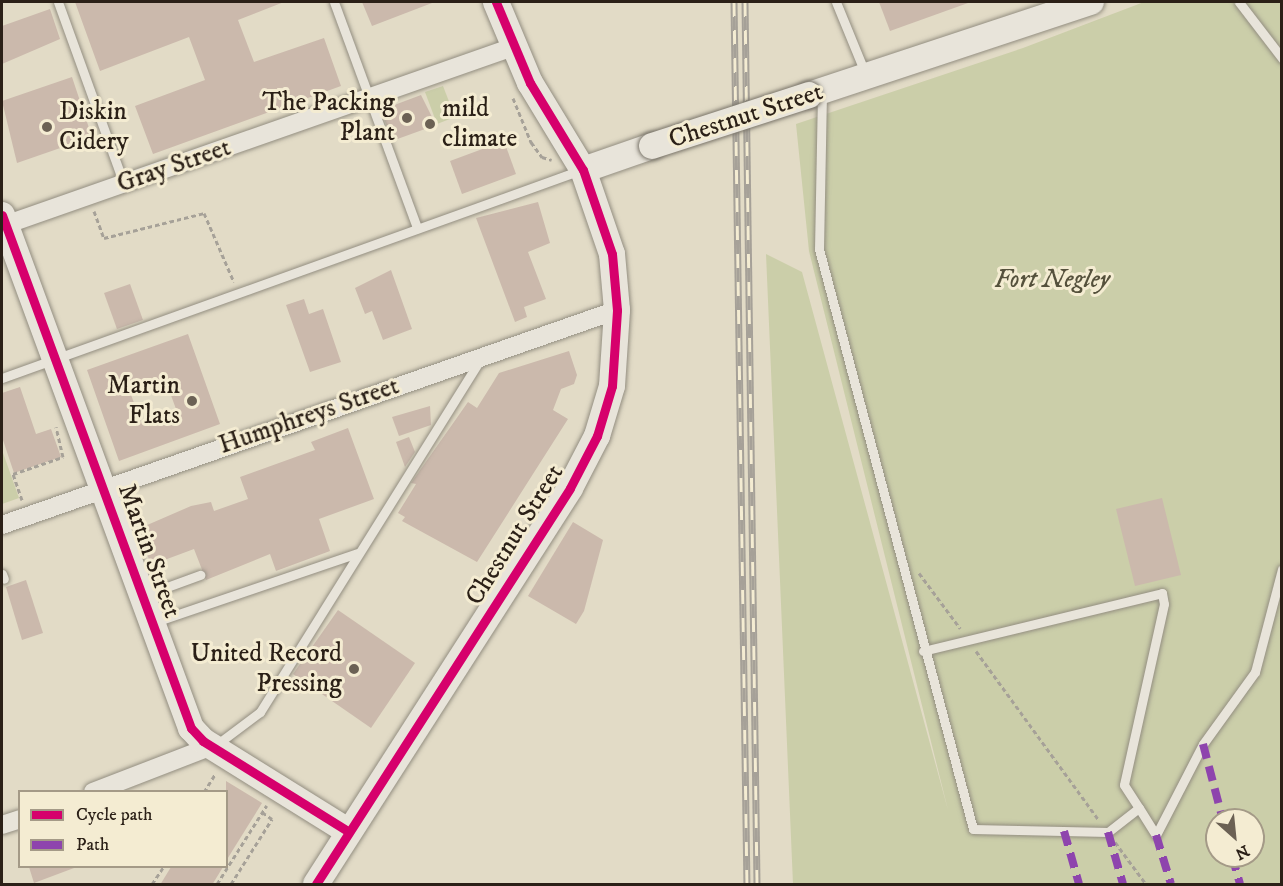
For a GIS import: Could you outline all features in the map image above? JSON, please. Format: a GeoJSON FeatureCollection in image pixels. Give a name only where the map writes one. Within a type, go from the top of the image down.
{"type":"FeatureCollection","features":[{"type":"Feature","properties":{"kind":"street"},"geometry":{"type":"LineString","coordinates":[[496,2],[513,46],[572,173]]}},
{"type":"Feature","properties":{"kind":"street","name":"Chestnut Street"},"geometry":{"type":"LineString","coordinates":[[316,885],[346,830],[435,704],[597,436],[612,386],[617,310],[612,254],[572,173],[1092,2]]}},
{"type":"Feature","properties":{"kind":"street","name":"Gray Street"},"geometry":{"type":"LineString","coordinates":[[3,220],[89,196],[370,99],[513,46]]}},
{"type":"Feature","properties":{"kind":"street","name":"Martin Street"},"geometry":{"type":"LineString","coordinates":[[3,220],[191,728],[215,758],[346,830]]}},
{"type":"Feature","properties":{"kind":"street","name":"Humphreys Street"},"geometry":{"type":"LineString","coordinates":[[2,525],[617,310]]}},
{"type":"Feature","properties":{"kind":"street"},"geometry":{"type":"LineString","coordinates":[[100,790],[215,758]]}},
{"type":"Feature","properties":{"kind":"street"},"geometry":{"type":"LineString","coordinates":[[2,825],[18,820]]}},
{"type":"Feature","properties":{"kind":"lane"},"geometry":{"type":"LineString","coordinates":[[58,2],[124,184]]}},
{"type":"Feature","properties":{"kind":"lane"},"geometry":{"type":"LineString","coordinates":[[334,2],[417,228]]}},
{"type":"Feature","properties":{"kind":"lane"},"geometry":{"type":"LineString","coordinates":[[836,2],[867,77]]}},
{"type":"Feature","properties":{"kind":"lane"},"geometry":{"type":"LineString","coordinates":[[1239,2],[1281,58]]}},
{"type":"Feature","properties":{"kind":"lane"},"geometry":{"type":"LineString","coordinates":[[815,93],[819,249],[923,651],[973,829],[1108,832],[1139,808]]}},
{"type":"Feature","properties":{"kind":"lane"},"geometry":{"type":"LineString","coordinates":[[2,378],[572,173]]}},
{"type":"Feature","properties":{"kind":"lane"},"geometry":{"type":"LineString","coordinates":[[215,758],[260,712],[482,356]]}},
{"type":"Feature","properties":{"kind":"lane"},"geometry":{"type":"LineString","coordinates":[[152,623],[358,553]]}},
{"type":"Feature","properties":{"kind":"lane"},"geometry":{"type":"LineString","coordinates":[[923,651],[1162,593],[1164,604],[1124,784],[1156,835],[1203,744],[1254,672],[1281,569]]}},
{"type":"Feature","properties":{"kind":"lane"},"geometry":{"type":"LineString","coordinates":[[143,596],[200,575]]}},
{"type":"Feature","properties":{"kind":"path"},"geometry":{"type":"LineString","coordinates":[[510,86],[526,133],[542,157],[556,162],[572,173]]}},
{"type":"Feature","properties":{"kind":"path"},"geometry":{"type":"LineString","coordinates":[[89,196],[104,238],[204,213],[239,292]]}},
{"type":"Feature","properties":{"kind":"path"},"geometry":{"type":"LineString","coordinates":[[23,501],[13,474],[63,457],[55,433]]}},
{"type":"Feature","properties":{"kind":"path"},"geometry":{"type":"LineString","coordinates":[[914,565],[1146,885]]}},
{"type":"Feature","properties":{"kind":"path"},"geometry":{"type":"LineString","coordinates":[[205,790],[215,758]]}},
{"type":"Feature","properties":{"kind":"path"},"geometry":{"type":"LineString","coordinates":[[228,867],[267,805]]}},
{"type":"Feature","properties":{"kind":"path"},"geometry":{"type":"LineString","coordinates":[[231,885],[272,819],[262,812]]}},
{"type":"Feature","properties":{"kind":"path"},"geometry":{"type":"LineString","coordinates":[[152,885],[163,868]]}},
{"type":"Feature","properties":{"kind":"path"},"geometry":{"type":"LineString","coordinates":[[217,885],[227,868]]}},
{"type":"Feature","properties":{"kind":"green space","name":"Fort Negley"},"geometry":{"type":"Polygon","coordinates":[[[1144,2],[1281,2],[1281,884],[793,884],[766,254],[802,272],[948,810],[809,251],[796,124],[1023,48],[1144,2]]]}},
{"type":"Feature","properties":{"kind":"green space"},"geometry":{"type":"Polygon","coordinates":[[[443,86],[455,117],[437,124],[425,92],[443,86]]]}},
{"type":"Feature","properties":{"kind":"green space"},"geometry":{"type":"Polygon","coordinates":[[[2,450],[19,498],[2,504],[2,450]]]}},
{"type":"Feature","properties":{"kind":"building"},"geometry":{"type":"Polygon","coordinates":[[[75,2],[284,2],[238,20],[254,62],[324,38],[341,86],[153,154],[135,106],[205,80],[189,37],[100,71],[75,2]]]}},
{"type":"Feature","properties":{"kind":"building"},"geometry":{"type":"Polygon","coordinates":[[[362,2],[432,2],[432,3],[372,26],[362,2]]]}},
{"type":"Feature","properties":{"kind":"building"},"geometry":{"type":"Polygon","coordinates":[[[879,2],[967,2],[968,3],[890,31],[879,2]]]}},
{"type":"Feature","properties":{"kind":"building"},"geometry":{"type":"Polygon","coordinates":[[[50,9],[60,39],[2,64],[2,26],[50,9]]]}},
{"type":"Feature","properties":{"kind":"building","name":"Diskin Cidery"},"geometry":{"type":"Polygon","coordinates":[[[72,77],[92,137],[17,163],[2,101],[72,77]]]}},
{"type":"Feature","properties":{"kind":"building","name":"The Packing Plant"},"geometry":{"type":"Polygon","coordinates":[[[421,95],[436,125],[392,141],[381,110],[421,95]]]}},
{"type":"Feature","properties":{"kind":"building"},"geometry":{"type":"Polygon","coordinates":[[[504,141],[516,174],[462,194],[450,161],[504,141]]]}},
{"type":"Feature","properties":{"kind":"building"},"geometry":{"type":"Polygon","coordinates":[[[538,202],[550,243],[528,252],[546,299],[524,307],[527,317],[515,322],[476,218],[538,202]]]}},
{"type":"Feature","properties":{"kind":"building"},"geometry":{"type":"Polygon","coordinates":[[[391,270],[412,329],[383,340],[372,311],[365,314],[355,288],[391,270]]]}},
{"type":"Feature","properties":{"kind":"building"},"geometry":{"type":"Polygon","coordinates":[[[130,284],[143,320],[117,329],[104,293],[130,284]]]}},
{"type":"Feature","properties":{"kind":"building"},"geometry":{"type":"Polygon","coordinates":[[[304,299],[309,314],[323,309],[341,362],[310,372],[286,305],[304,299]]]}},
{"type":"Feature","properties":{"kind":"building","name":"Martin Flats"},"geometry":{"type":"Polygon","coordinates":[[[188,334],[220,424],[119,461],[87,370],[188,334]],[[165,379],[130,392],[141,422],[176,409],[165,379]]]}},
{"type":"Feature","properties":{"kind":"building"},"geometry":{"type":"Polygon","coordinates":[[[569,351],[577,375],[574,384],[561,389],[553,410],[568,419],[477,562],[402,521],[405,517],[398,513],[416,484],[411,483],[468,402],[477,408],[499,373],[569,351]]]}},
{"type":"Feature","properties":{"kind":"building"},"geometry":{"type":"Polygon","coordinates":[[[20,387],[36,434],[51,429],[61,457],[14,473],[2,437],[2,393],[20,387]]]}},
{"type":"Feature","properties":{"kind":"building"},"geometry":{"type":"Polygon","coordinates":[[[430,406],[431,425],[399,436],[392,417],[430,406]]]}},
{"type":"Feature","properties":{"kind":"building"},"geometry":{"type":"Polygon","coordinates":[[[348,428],[374,499],[319,519],[330,551],[276,571],[270,554],[206,580],[194,549],[151,565],[138,529],[191,506],[211,502],[214,511],[248,499],[240,477],[315,450],[311,442],[348,428]]]}},
{"type":"Feature","properties":{"kind":"building"},"geometry":{"type":"Polygon","coordinates":[[[409,437],[415,452],[405,467],[396,442],[409,437]]]}},
{"type":"Feature","properties":{"kind":"building"},"geometry":{"type":"Polygon","coordinates":[[[1162,498],[1181,575],[1135,586],[1116,509],[1162,498]]]}},
{"type":"Feature","properties":{"kind":"building"},"geometry":{"type":"Polygon","coordinates":[[[573,522],[603,540],[584,611],[576,624],[528,596],[573,522]]]}},
{"type":"Feature","properties":{"kind":"building"},"geometry":{"type":"Polygon","coordinates":[[[26,580],[43,633],[22,640],[6,587],[26,580]]]}},
{"type":"Feature","properties":{"kind":"building","name":"United Record Pressing"},"geometry":{"type":"Polygon","coordinates":[[[338,610],[415,663],[371,728],[293,674],[338,610]]]}},
{"type":"Feature","properties":{"kind":"building"},"geometry":{"type":"Polygon","coordinates":[[[226,781],[262,803],[228,858],[228,790],[226,790],[226,781]]]}},
{"type":"Feature","properties":{"kind":"building"},"geometry":{"type":"Polygon","coordinates":[[[29,868],[74,868],[34,883],[29,868]]]}},
{"type":"Feature","properties":{"kind":"building"},"geometry":{"type":"Polygon","coordinates":[[[170,868],[222,868],[212,885],[160,885],[170,868]]]}},
{"type":"Feature","properties":{"kind":"railway"},"geometry":{"type":"LineString","coordinates":[[734,2],[747,884]]}},
{"type":"Feature","properties":{"kind":"railway"},"geometry":{"type":"LineString","coordinates":[[745,2],[757,884]]}},
{"type":"Feature","properties":{"kind":"marked path"},"geometry":{"type":"LineString","coordinates":[[1203,744],[1220,808]]}},
{"type":"Feature","properties":{"kind":"marked path"},"geometry":{"type":"LineString","coordinates":[[1064,831],[1079,884]]}},
{"type":"Feature","properties":{"kind":"marked path"},"geometry":{"type":"LineString","coordinates":[[1108,832],[1123,884]]}},
{"type":"Feature","properties":{"kind":"marked path"},"geometry":{"type":"LineString","coordinates":[[1156,835],[1171,884]]}},
{"type":"Feature","properties":{"kind":"marked path"},"geometry":{"type":"LineString","coordinates":[[1235,868],[1240,884]]}},
{"type":"Feature","properties":{"kind":"cycle path"},"geometry":{"type":"LineString","coordinates":[[316,884],[570,488],[597,436],[612,386],[617,310],[612,254],[583,170],[530,83],[496,2]]}},
{"type":"Feature","properties":{"kind":"cycle path"},"geometry":{"type":"LineString","coordinates":[[2,215],[191,728],[203,741],[346,830]]}},
{"type":"Feature","properties":{"kind":"place","name":"The Packing Plant"},"geometry":{"type":"Point","coordinates":[407,118]}},
{"type":"Feature","properties":{"kind":"place","name":"mild climate"},"geometry":{"type":"Point","coordinates":[430,124]}},
{"type":"Feature","properties":{"kind":"place","name":"Diskin Cidery"},"geometry":{"type":"Point","coordinates":[47,127]}},
{"type":"Feature","properties":{"kind":"place","name":"Martin Flats"},"geometry":{"type":"Point","coordinates":[192,401]}},
{"type":"Feature","properties":{"kind":"place","name":"United Record Pressing"},"geometry":{"type":"Point","coordinates":[354,669]}}]}
